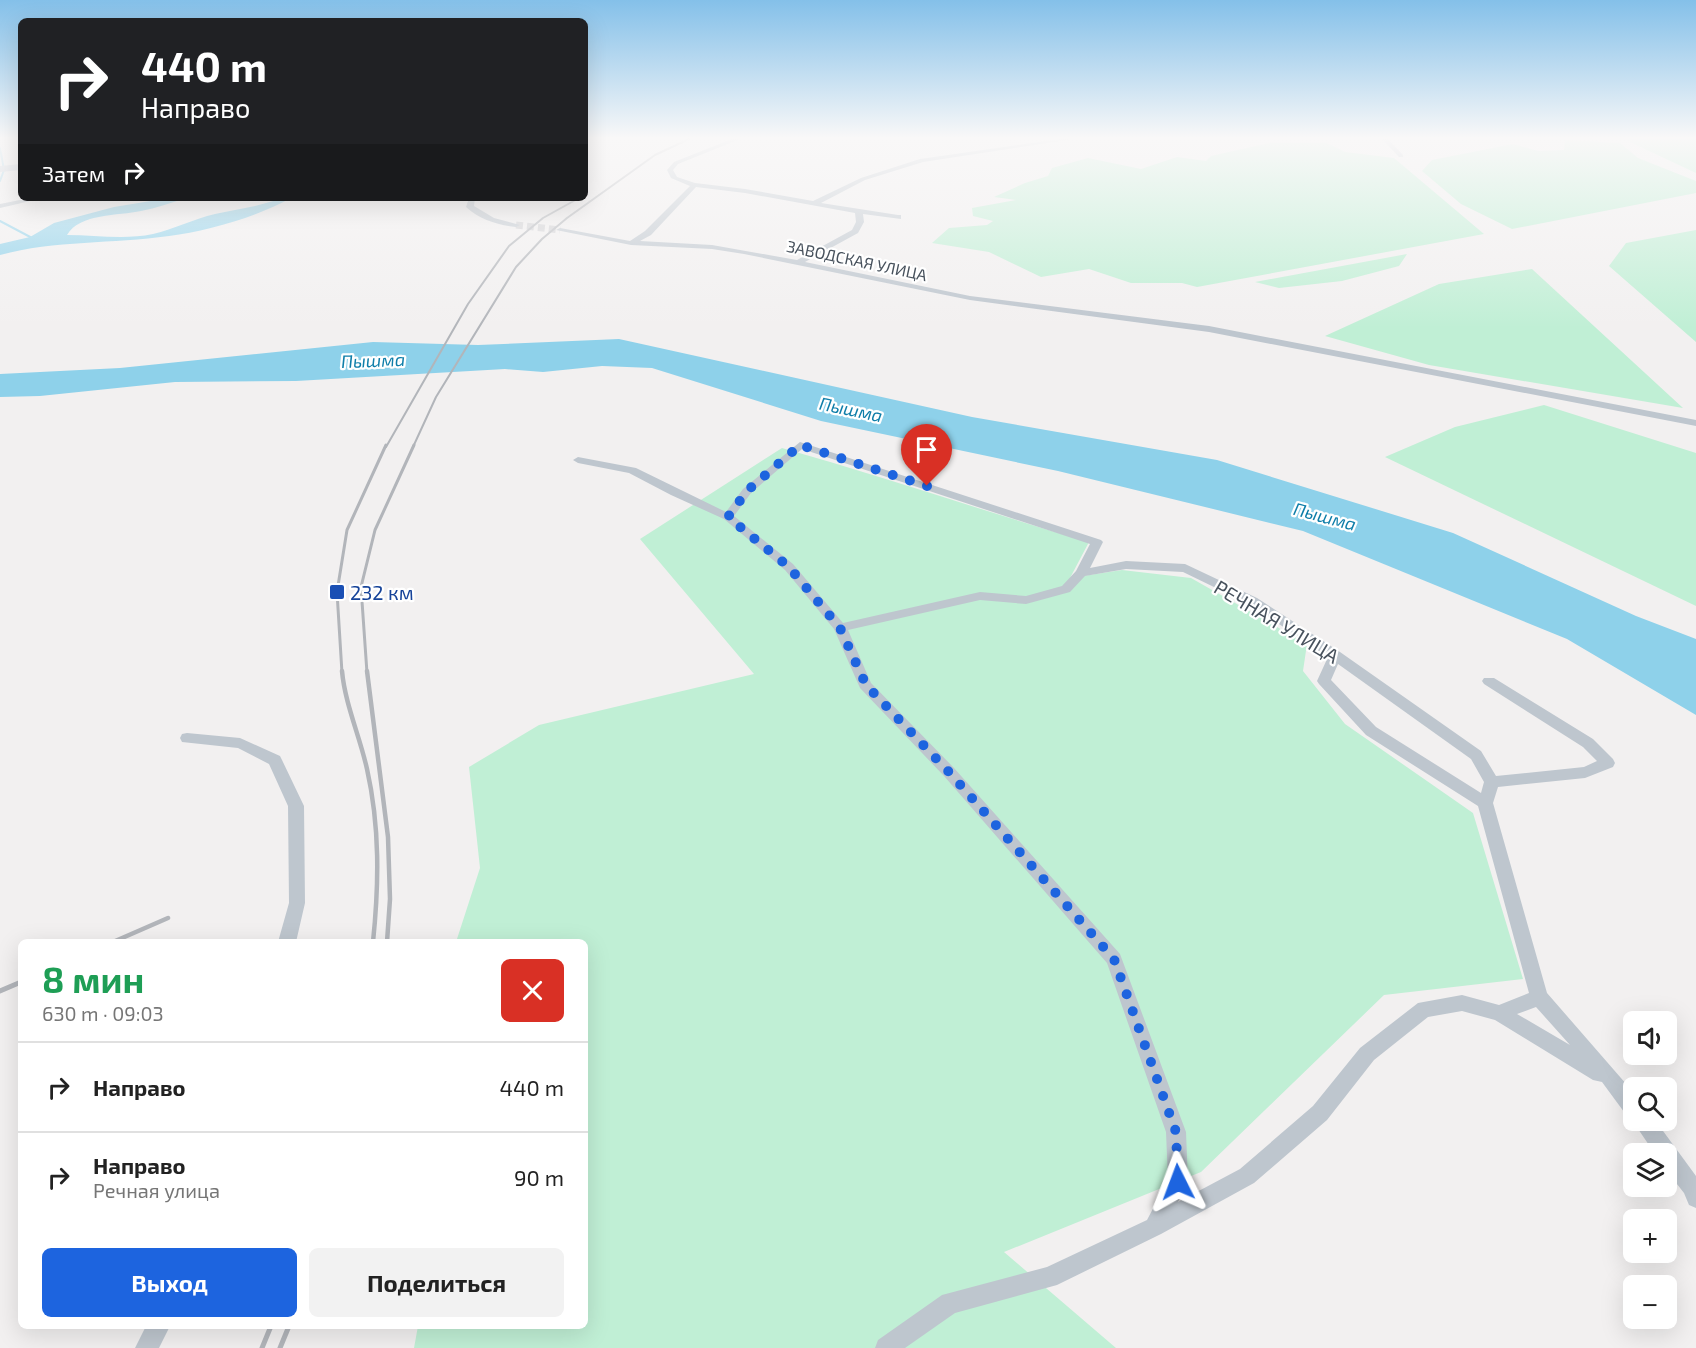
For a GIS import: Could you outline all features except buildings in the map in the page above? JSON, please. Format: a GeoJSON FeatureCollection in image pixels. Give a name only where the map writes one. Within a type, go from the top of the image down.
{"type":"FeatureCollection","features":[{"type":"Feature","properties":{"kind":"street"},"geometry":{"type":"LineString","coordinates":[[0,206],[20,202]]}},
{"type":"Feature","properties":{"kind":"street"},"geometry":{"type":"LineString","coordinates":[[471,202],[470,207],[481,216],[516,225]]}},
{"type":"Feature","properties":{"kind":"street"},"geometry":{"type":"LineString","coordinates":[[631,243],[648,233],[678,202]]}},
{"type":"Feature","properties":{"kind":"street"},"geometry":{"type":"LineString","coordinates":[[815,202],[859,213],[898,217]]}},
{"type":"Feature","properties":{"kind":"street"},"geometry":{"type":"LineString","coordinates":[[798,263],[855,231],[860,222],[859,213]]}},
{"type":"Feature","properties":{"kind":"street","name":"ЗАВОДСКАЯ УЛИЦА"},"geometry":{"type":"LineString","coordinates":[[560,230],[631,243],[712,247],[970,298],[1209,329],[1696,423]]}},
{"type":"Feature","properties":{"kind":"street"},"geometry":{"type":"LineString","coordinates":[[728,517],[747,491],[800,445],[1097,542],[1081,573],[1066,589],[1026,600],[980,596],[840,628]]}},
{"type":"Feature","properties":{"kind":"street"},"geometry":{"type":"LineString","coordinates":[[578,460],[632,470],[728,517],[789,567],[840,628],[866,685],[949,772],[1114,959],[1176,1132],[1178,1182],[1154,1227]]}},
{"type":"Feature","properties":{"kind":"street","name":"РЕЧНАЯ УЛИЦА"},"geometry":{"type":"LineString","coordinates":[[1081,573],[1126,565],[1185,568],[1253,601],[1335,655],[1476,755],[1492,782]]}},
{"type":"Feature","properties":{"kind":"street"},"geometry":{"type":"LineString","coordinates":[[1335,655],[1324,681],[1371,731],[1485,803]]}},
{"type":"Feature","properties":{"kind":"street"},"geometry":{"type":"LineString","coordinates":[[1489,681],[1588,742],[1608,763],[1585,772],[1492,782],[1485,803],[1539,997],[1623,1095]]}},
{"type":"Feature","properties":{"kind":"street"},"geometry":{"type":"LineString","coordinates":[[187,738],[240,743],[275,760],[296,806],[297,903],[288,939]]}},
{"type":"Feature","properties":{"kind":"street"},"geometry":{"type":"LineString","coordinates":[[1499,1013],[1539,997]]}},
{"type":"Feature","properties":{"kind":"street"},"geometry":{"type":"LineString","coordinates":[[886,1348],[950,1303],[1049,1277],[1154,1227],[1247,1176],[1320,1113],[1367,1054],[1424,1010],[1462,1003],[1499,1013],[1612,1081]]}},
{"type":"Feature","properties":{"kind":"street"},"geometry":{"type":"LineString","coordinates":[[1650,1131],[1691,1186],[1696,1198]]}},
{"type":"Feature","properties":{"kind":"street"},"geometry":{"type":"LineString","coordinates":[[146,1348],[157,1329]]}},
{"type":"Feature","properties":{"kind":"green space"},"geometry":{"type":"Polygon","coordinates":[[[1006,202],[1446,202],[1484,234],[1197,287],[1182,283],[1131,283],[1089,269],[1041,277],[989,252],[932,243],[949,228],[987,225],[993,221],[973,216],[972,208],[1006,202]]]}},
{"type":"Feature","properties":{"kind":"green space"},"geometry":{"type":"Polygon","coordinates":[[[1459,202],[1650,202],[1512,229],[1459,202]]]}},
{"type":"Feature","properties":{"kind":"green space"},"geometry":{"type":"Polygon","coordinates":[[[1696,230],[1696,342],[1609,266],[1626,243],[1696,230]]]}},
{"type":"Feature","properties":{"kind":"green space"},"geometry":{"type":"Polygon","coordinates":[[[1407,254],[1399,266],[1342,281],[1279,288],[1255,282],[1407,254]]]}},
{"type":"Feature","properties":{"kind":"green space"},"geometry":{"type":"Polygon","coordinates":[[[1532,269],[1683,408],[1429,365],[1325,336],[1439,284],[1532,269]]]}},
{"type":"Feature","properties":{"kind":"green space"},"geometry":{"type":"Polygon","coordinates":[[[1544,405],[1696,453],[1696,606],[1385,457],[1455,427],[1544,405]]]}},
{"type":"Feature","properties":{"kind":"green space"},"geometry":{"type":"Polygon","coordinates":[[[782,448],[1089,542],[1070,578],[1122,570],[1191,578],[1307,644],[1303,671],[1345,724],[1473,813],[1523,979],[1384,995],[1201,1172],[1004,1252],[1116,1348],[414,1348],[417,1329],[588,1329],[588,939],[457,939],[480,868],[469,767],[539,725],[754,674],[640,539],[782,448]]]}},
{"type":"Feature","properties":{"kind":"water"},"geometry":{"type":"Polygon","coordinates":[[[145,202],[174,202],[147,210],[90,219],[73,228],[67,235],[142,236],[215,214],[270,202],[284,202],[247,217],[184,234],[42,247],[0,255],[0,244],[30,237],[54,223],[114,207],[145,202]]]}},
{"type":"Feature","properties":{"kind":"water","name":"Пышма"},"geometry":{"type":"Polygon","coordinates":[[[619,339],[972,417],[1217,460],[1453,533],[1636,616],[1696,639],[1696,715],[1567,639],[1303,531],[1058,471],[821,421],[652,368],[602,366],[543,372],[505,369],[296,381],[175,382],[40,396],[0,397],[0,374],[120,368],[373,342],[478,345],[619,339]]]}},
{"type":"Feature","properties":{"kind":"waterway"},"geometry":{"type":"LineString","coordinates":[[0,221],[34,239]]}},
{"type":"Feature","properties":{"kind":"tunnel"},"geometry":{"type":"LineString","coordinates":[[516,225],[560,230]]}},
{"type":"Feature","properties":{"kind":"railway"},"geometry":{"type":"LineString","coordinates":[[386,447],[468,304],[509,246],[543,218],[572,202]]}},
{"type":"Feature","properties":{"kind":"railway"},"geometry":{"type":"LineString","coordinates":[[413,447],[436,397],[516,267],[542,239],[589,202]]}},
{"type":"Feature","properties":{"kind":"railway"},"geometry":{"type":"LineString","coordinates":[[342,673],[337,592],[347,530],[386,445]]}},
{"type":"Feature","properties":{"kind":"railway"},"geometry":{"type":"LineString","coordinates":[[367,673],[361,587],[375,530],[414,445]]}},
{"type":"Feature","properties":{"kind":"railway"},"geometry":{"type":"LineString","coordinates":[[342,671],[346,696],[367,769],[374,812],[377,877],[373,939]]}},
{"type":"Feature","properties":{"kind":"railway"},"geometry":{"type":"LineString","coordinates":[[367,671],[388,837],[390,899],[387,939]]}},
{"type":"Feature","properties":{"kind":"railway"},"geometry":{"type":"LineString","coordinates":[[120,939],[168,918]]}},
{"type":"Feature","properties":{"kind":"railway"},"geometry":{"type":"LineString","coordinates":[[0,991],[18,983]]}},
{"type":"Feature","properties":{"kind":"railway"},"geometry":{"type":"LineString","coordinates":[[262,1348],[270,1329]]}},
{"type":"Feature","properties":{"kind":"railway"},"geometry":{"type":"LineString","coordinates":[[280,1348],[288,1329]]}},
{"type":"Feature","properties":{"kind":"place","name":"232 км"},"geometry":{"type":"Point","coordinates":[337,592]}},
{"type":"Feature","properties":{"kind":"route"},"geometry":{"type":"LineString","coordinates":[[927,486],[800,445],[747,491],[728,517],[789,567],[840,628],[866,685],[949,772],[1114,959],[1176,1132],[1178,1182]]}}]}
